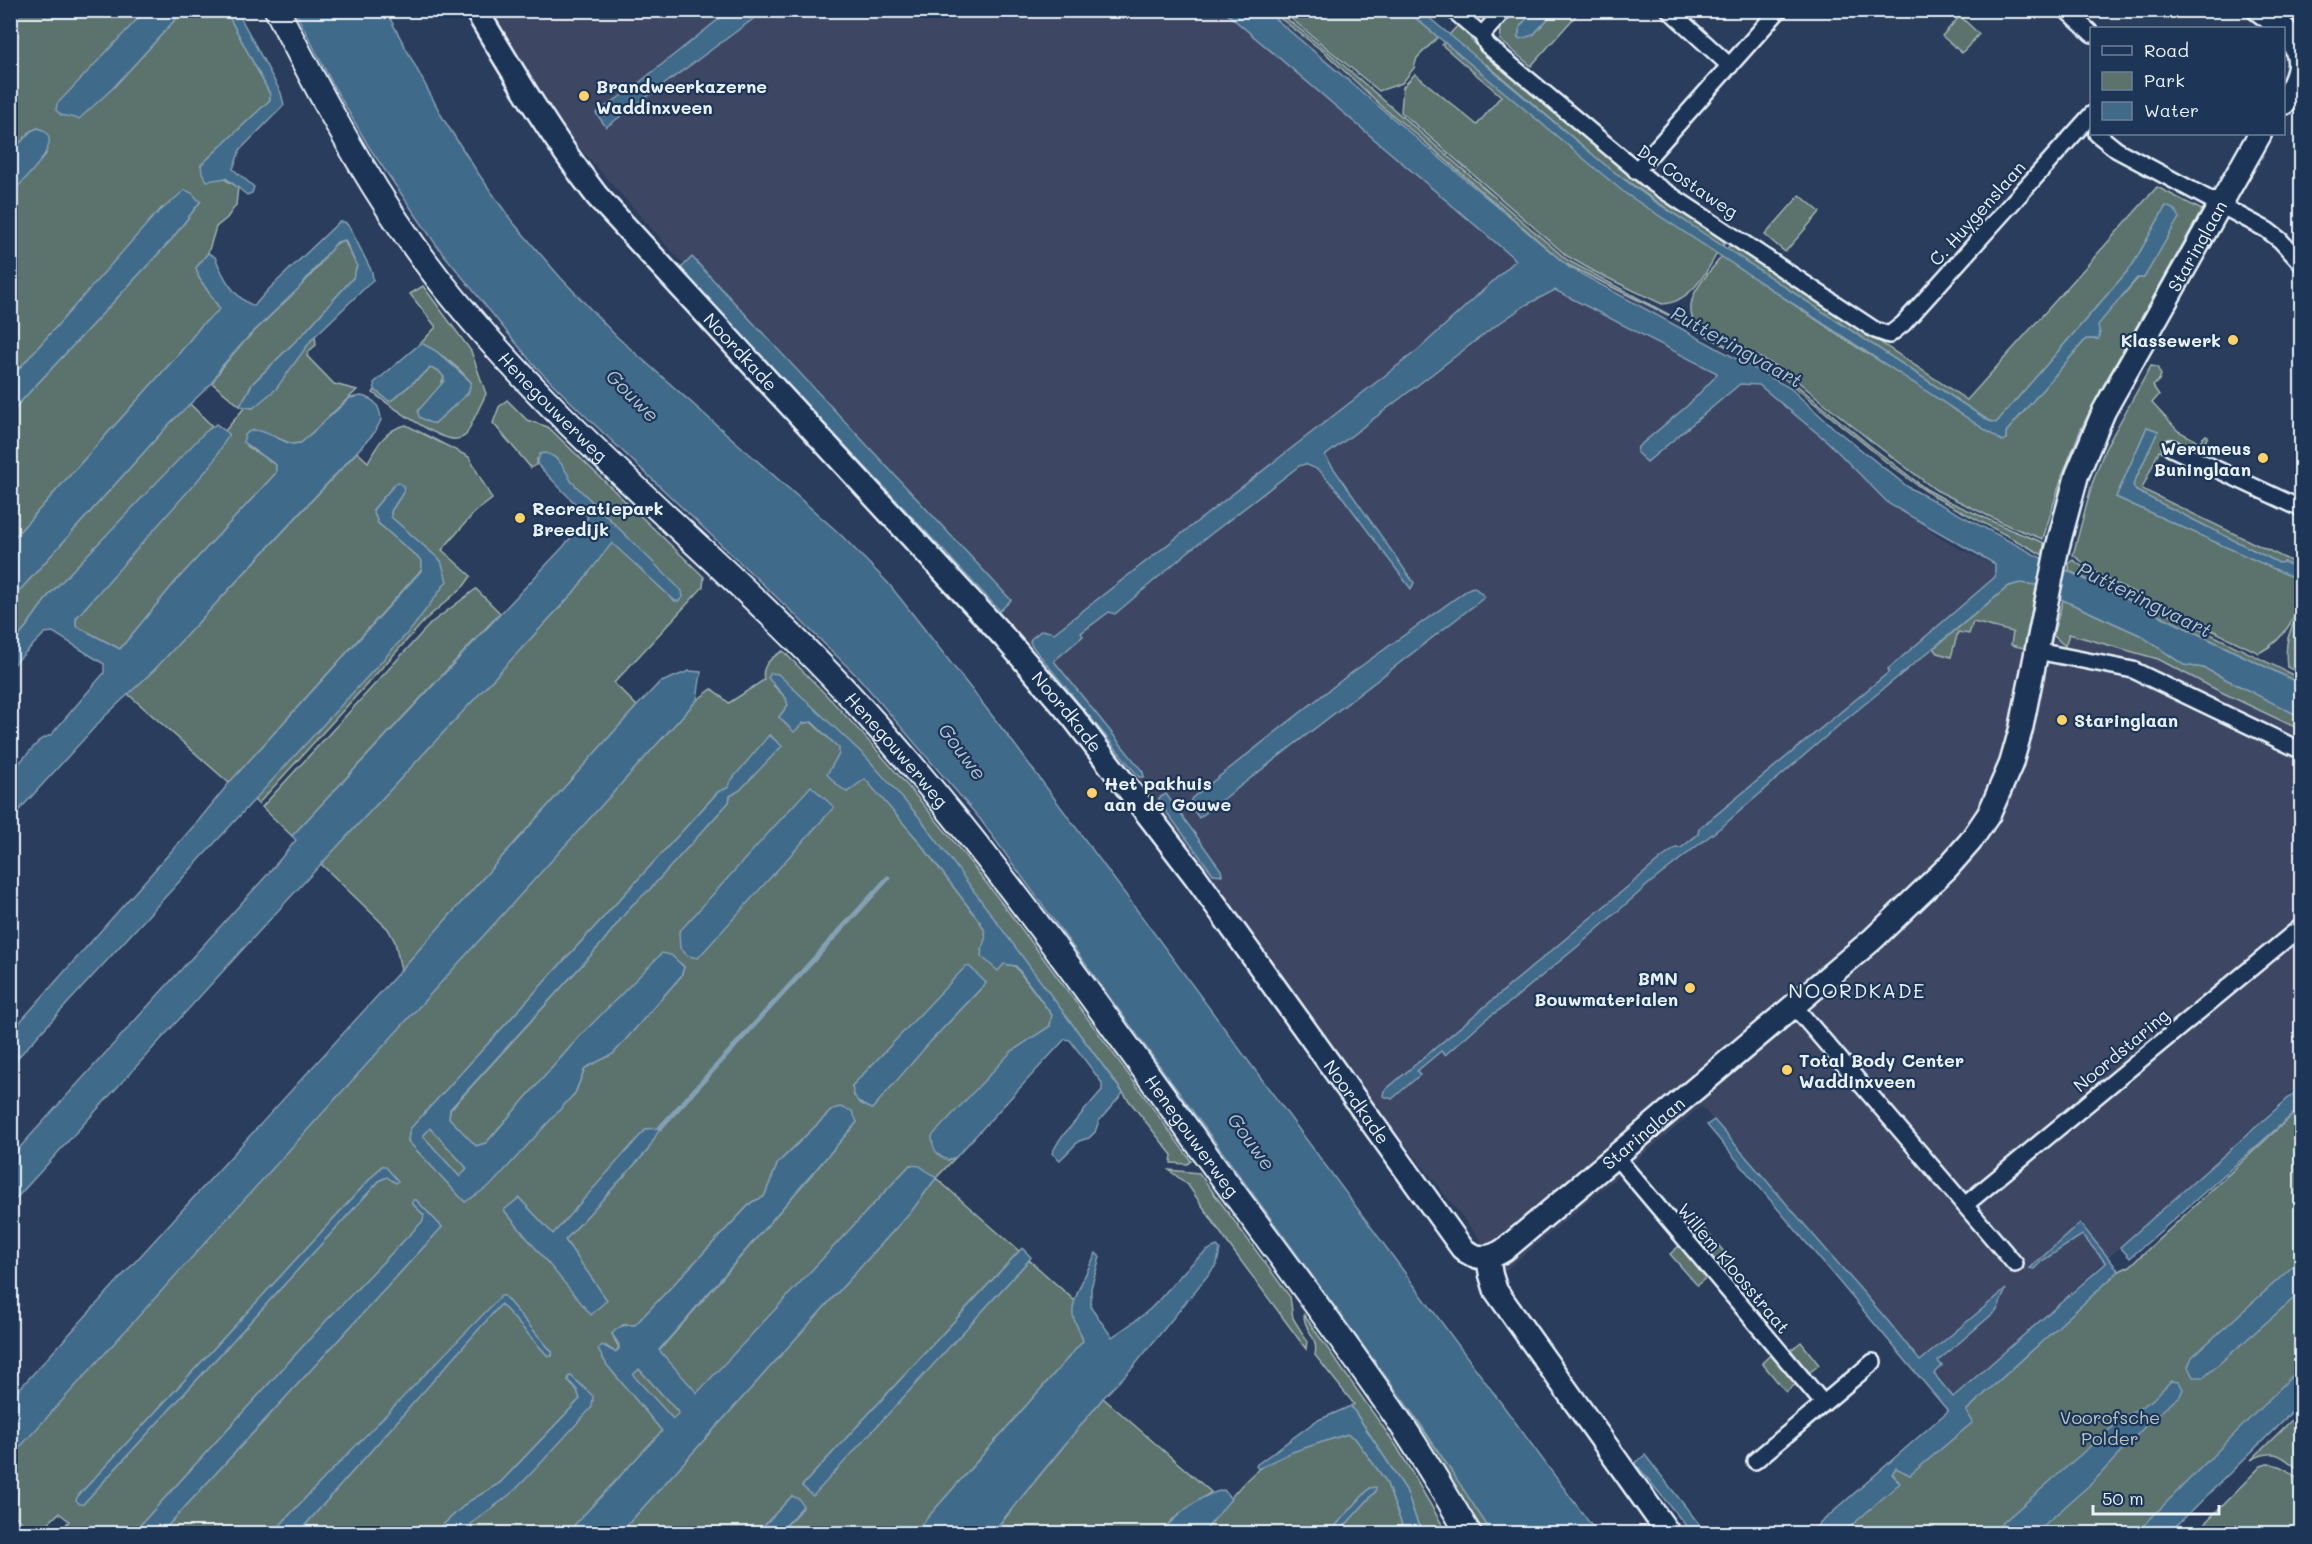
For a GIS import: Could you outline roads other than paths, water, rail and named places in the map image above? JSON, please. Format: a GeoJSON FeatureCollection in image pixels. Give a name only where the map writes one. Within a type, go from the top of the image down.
{"type":"FeatureCollection","features":[{"type":"Feature","properties":{"kind":"main road","name":"Henegouwerweg"},"geometry":{"type":"LineString","coordinates":[[277,10],[356,157],[388,208],[437,277],[523,377],[845,690],[956,816],[1059,952],[1394,1412],[1469,1533]]}},
{"type":"Feature","properties":{"kind":"street","name":"Noordkade"},"geometry":{"type":"LineString","coordinates":[[476,10],[538,113],[597,196],[1004,637],[1073,717],[1195,876],[1461,1248],[1475,1257],[1488,1258]]}},
{"type":"Feature","properties":{"kind":"street","name":"Da Costaweg"},"geometry":{"type":"LineString","coordinates":[[1453,10],[1482,35],[1487,45],[1636,171],[1875,330],[1889,336]]}},
{"type":"Feature","properties":{"kind":"street"},"geometry":{"type":"LineString","coordinates":[[1482,35],[1504,10]]}},
{"type":"Feature","properties":{"kind":"street"},"geometry":{"type":"LineString","coordinates":[[1669,10],[1730,66]]}},
{"type":"Feature","properties":{"kind":"street"},"geometry":{"type":"LineString","coordinates":[[1636,171],[1779,10]]}},
{"type":"Feature","properties":{"kind":"street"},"geometry":{"type":"LineString","coordinates":[[2066,10],[2090,33]]}},
{"type":"Feature","properties":{"kind":"street"},"geometry":{"type":"LineString","coordinates":[[2258,10],[2267,27]]}},
{"type":"Feature","properties":{"kind":"street"},"geometry":{"type":"LineString","coordinates":[[2258,10],[2276,27]]}},
{"type":"Feature","properties":{"kind":"street"},"geometry":{"type":"LineString","coordinates":[[2285,100],[2299,75],[2300,58],[2289,39]]}},
{"type":"Feature","properties":{"kind":"street","name":"C. Huygenslaan"},"geometry":{"type":"LineString","coordinates":[[1889,336],[1903,324],[2089,122]]}},
{"type":"Feature","properties":{"kind":"street"},"geometry":{"type":"LineString","coordinates":[[2098,135],[2117,150],[2267,230],[2280,240],[2301,264]]}},
{"type":"Feature","properties":{"kind":"street","name":"Staringlaan"},"geometry":{"type":"LineString","coordinates":[[1488,1258],[1504,1250],[1794,1007],[1906,909],[1970,843],[1989,814],[2011,764],[2021,729],[2054,560],[2077,475],[2104,411],[2259,135]]}},
{"type":"Feature","properties":{"kind":"street"},"geometry":{"type":"LineString","coordinates":[[2171,448],[2301,509]]}},
{"type":"Feature","properties":{"kind":"street"},"geometry":{"type":"LineString","coordinates":[[2037,651],[2133,670],[2301,751]]}},
{"type":"Feature","properties":{"kind":"street","name":"Noordstaring"},"geometry":{"type":"LineString","coordinates":[[1965,1205],[2301,926]]}},
{"type":"Feature","properties":{"kind":"street"},"geometry":{"type":"LineString","coordinates":[[1794,1007],[2015,1264]]}},
{"type":"Feature","properties":{"kind":"street","name":"Willem Kloosstraat"},"geometry":{"type":"LineString","coordinates":[[1616,1157],[1823,1403]]}},
{"type":"Feature","properties":{"kind":"street"},"geometry":{"type":"LineString","coordinates":[[1488,1258],[1496,1291],[1669,1533]]}},
{"type":"Feature","properties":{"kind":"street"},"geometry":{"type":"LineString","coordinates":[[1755,1461],[1873,1362]]}},
{"type":"Feature","properties":{"kind":"water"},"geometry":{"type":"Polygon","coordinates":[[[1535,10],[1555,11],[1533,35],[1520,39],[1518,37],[1521,25],[1535,10]]]}},
{"type":"Feature","properties":{"kind":"water"},"geometry":{"type":"Polygon","coordinates":[[[145,11],[183,11],[113,88],[79,119],[61,115],[56,110],[57,104],[145,11]]]}},
{"type":"Feature","properties":{"kind":"water"},"geometry":{"type":"Polygon","coordinates":[[[226,11],[237,11],[281,93],[284,105],[240,150],[233,169],[254,187],[252,193],[247,195],[226,178],[207,181],[202,173],[201,165],[270,100],[270,94],[226,11]]]}},
{"type":"Feature","properties":{"kind":"water","name":"Gouwe"},"geometry":{"type":"Polygon","coordinates":[[[295,11],[386,11],[444,120],[478,173],[511,220],[561,278],[616,336],[840,534],[888,583],[1015,745],[1597,1533],[1492,1533],[1421,1425],[980,819],[859,678],[534,365],[437,246],[369,147],[333,85],[295,11]]]}},
{"type":"Feature","properties":{"kind":"water"},"geometry":{"type":"Polygon","coordinates":[[[729,11],[764,11],[606,127],[596,113],[631,89],[729,11]]]}},
{"type":"Feature","properties":{"kind":"water"},"geometry":{"type":"Polygon","coordinates":[[[1224,11],[1266,11],[1570,268],[1790,388],[1835,429],[1908,487],[2041,558],[2301,684],[2301,717],[2204,668],[2184,665],[2140,635],[2063,600],[2037,585],[2020,583],[2009,586],[1838,726],[1725,824],[1650,883],[1504,1007],[1487,1018],[1445,1055],[1441,1051],[1417,1071],[1420,1075],[1392,1099],[1383,1096],[1384,1091],[1663,857],[1676,848],[1681,848],[1698,834],[1699,829],[1889,672],[1888,669],[1995,577],[1995,564],[1889,504],[1828,442],[1759,385],[1740,384],[1647,462],[1637,453],[1638,447],[1687,406],[1717,373],[1555,290],[1526,305],[1491,329],[1325,456],[1414,583],[1411,589],[1338,491],[1319,470],[1305,464],[1299,466],[1189,551],[1115,614],[1109,612],[1081,633],[1083,636],[1054,661],[1143,772],[1144,777],[1139,777],[1032,646],[1031,639],[1042,630],[1054,633],[1419,349],[1516,260],[1224,11]]]}},
{"type":"Feature","properties":{"kind":"water"},"geometry":{"type":"Polygon","coordinates":[[[1407,11],[1421,11],[1610,169],[1648,197],[1989,421],[1996,423],[2132,266],[2166,206],[2175,210],[2179,218],[2144,278],[2137,278],[2098,325],[2100,335],[2098,339],[2086,339],[2006,432],[2006,439],[2002,441],[1626,194],[1407,11]]]}},
{"type":"Feature","properties":{"kind":"water"},"geometry":{"type":"Polygon","coordinates":[[[38,128],[47,133],[49,141],[47,150],[33,170],[11,194],[11,153],[31,131],[38,128]]]}},
{"type":"Feature","properties":{"kind":"water"},"geometry":{"type":"Polygon","coordinates":[[[185,190],[192,193],[200,202],[171,240],[11,412],[11,378],[153,217],[185,190]]]}},
{"type":"Feature","properties":{"kind":"water"},"geometry":{"type":"Polygon","coordinates":[[[339,222],[345,222],[350,228],[372,272],[373,280],[312,339],[276,389],[253,408],[240,406],[253,383],[305,332],[353,278],[357,266],[345,240],[337,242],[298,289],[249,336],[221,367],[212,383],[171,422],[11,600],[11,541],[177,356],[201,326],[220,309],[199,278],[196,268],[208,253],[215,257],[235,292],[254,306],[339,222]]]}},
{"type":"Feature","properties":{"kind":"water"},"geometry":{"type":"Polygon","coordinates":[[[692,257],[1011,600],[1000,611],[680,269],[692,257]]]}},
{"type":"Feature","properties":{"kind":"water"},"geometry":{"type":"Polygon","coordinates":[[[421,343],[436,351],[471,382],[468,393],[435,423],[419,417],[418,411],[444,381],[444,377],[438,370],[430,368],[389,401],[375,390],[374,383],[421,343]]]}},
{"type":"Feature","properties":{"kind":"water"},"geometry":{"type":"Polygon","coordinates":[[[361,396],[373,401],[379,411],[381,420],[375,432],[155,669],[104,717],[11,819],[11,772],[40,740],[51,735],[104,673],[104,664],[53,632],[45,633],[14,664],[11,663],[11,648],[49,595],[204,433],[216,424],[229,434],[212,464],[76,618],[76,626],[120,649],[176,581],[276,473],[276,465],[243,442],[246,434],[257,430],[292,444],[301,443],[350,398],[361,396]]]}},
{"type":"Feature","properties":{"kind":"water"},"geometry":{"type":"Polygon","coordinates":[[[2147,427],[2158,431],[2133,485],[2136,491],[2279,563],[2284,562],[2301,570],[2301,581],[2116,497],[2147,427]]]}},
{"type":"Feature","properties":{"kind":"water"},"geometry":{"type":"Polygon","coordinates":[[[545,453],[558,460],[571,481],[682,591],[683,597],[675,601],[612,543],[573,593],[284,904],[11,1204],[11,1157],[267,875],[296,840],[292,836],[563,547],[588,517],[537,464],[540,454],[545,453]]]}},
{"type":"Feature","properties":{"kind":"water"},"geometry":{"type":"Polygon","coordinates":[[[399,483],[403,486],[404,491],[391,511],[391,517],[441,561],[447,581],[413,627],[11,1065],[11,1032],[199,820],[229,783],[422,570],[422,561],[378,523],[373,510],[395,484],[399,483]]]}},
{"type":"Feature","properties":{"kind":"water"},"geometry":{"type":"Polygon","coordinates":[[[1474,587],[1485,597],[1199,818],[1189,804],[1192,798],[1343,679],[1474,587]]]}},
{"type":"Feature","properties":{"kind":"water"},"geometry":{"type":"Polygon","coordinates":[[[689,671],[701,672],[697,700],[11,1457],[11,1398],[401,970],[637,706],[659,683],[689,671]]]}},
{"type":"Feature","properties":{"kind":"water"},"geometry":{"type":"Polygon","coordinates":[[[771,673],[778,674],[867,758],[920,818],[1123,1093],[1099,1121],[1095,1132],[1089,1138],[1079,1141],[1060,1160],[1052,1153],[1060,1139],[1102,1090],[1102,1083],[1070,1040],[1065,1039],[956,1157],[948,1160],[936,1151],[932,1136],[1011,1052],[1050,1026],[1052,1015],[1016,966],[1004,964],[998,971],[981,956],[986,936],[980,922],[917,839],[865,779],[847,792],[827,774],[839,754],[839,748],[812,722],[803,723],[794,732],[779,717],[788,705],[786,698],[768,678],[771,673]]]}},
{"type":"Feature","properties":{"kind":"water"},"geometry":{"type":"Polygon","coordinates":[[[769,735],[782,746],[740,790],[730,796],[729,802],[649,890],[631,906],[601,944],[450,1109],[449,1118],[476,1146],[486,1143],[580,1036],[662,953],[671,955],[684,967],[681,976],[613,1054],[585,1068],[575,1093],[492,1184],[465,1202],[408,1141],[410,1129],[718,792],[729,787],[729,783],[769,735]],[[430,1128],[423,1136],[460,1177],[467,1168],[430,1128]]]}},
{"type":"Feature","properties":{"kind":"water"},"geometry":{"type":"Polygon","coordinates":[[[811,786],[834,807],[698,958],[688,956],[680,948],[679,932],[811,786]]]}},
{"type":"Feature","properties":{"kind":"water"},"geometry":{"type":"Polygon","coordinates":[[[1166,794],[1221,870],[1222,875],[1213,874],[1159,802],[1159,798],[1166,794]]]}},
{"type":"Feature","properties":{"kind":"water"},"geometry":{"type":"Polygon","coordinates":[[[966,966],[970,967],[986,983],[931,1041],[872,1109],[860,1103],[854,1095],[852,1086],[966,966]]]}},
{"type":"Feature","properties":{"kind":"water"},"geometry":{"type":"Polygon","coordinates":[[[2301,1087],[2301,1107],[2130,1258],[2120,1247],[2301,1087]]]}},
{"type":"Feature","properties":{"kind":"water"},"geometry":{"type":"Polygon","coordinates":[[[840,1107],[852,1111],[857,1122],[659,1350],[697,1393],[910,1165],[920,1166],[936,1178],[913,1209],[620,1533],[567,1533],[662,1431],[607,1365],[598,1350],[602,1345],[615,1352],[619,1349],[619,1344],[612,1334],[622,1326],[635,1325],[752,1202],[764,1197],[778,1163],[833,1109],[840,1107]],[[639,1369],[633,1375],[673,1419],[679,1413],[639,1369]]]}},
{"type":"Feature","properties":{"kind":"water"},"geometry":{"type":"Polygon","coordinates":[[[1714,1120],[1920,1361],[2006,1289],[1997,1310],[1938,1361],[1942,1366],[1934,1374],[1953,1397],[2106,1263],[2082,1235],[2042,1261],[2034,1269],[2030,1268],[2080,1223],[2119,1271],[1966,1411],[1973,1422],[1910,1475],[1896,1468],[1892,1474],[1900,1483],[1843,1533],[1809,1533],[1948,1411],[1707,1125],[1714,1120]]]}},
{"type":"Feature","properties":{"kind":"water"},"geometry":{"type":"Polygon","coordinates":[[[660,1128],[648,1150],[565,1240],[607,1300],[591,1315],[504,1210],[519,1198],[553,1234],[646,1129],[660,1128]]]}},
{"type":"Feature","properties":{"kind":"water"},"geometry":{"type":"Polygon","coordinates":[[[382,1166],[385,1166],[398,1181],[396,1183],[387,1177],[380,1180],[83,1504],[79,1504],[76,1500],[78,1496],[382,1166]]]}},
{"type":"Feature","properties":{"kind":"water"},"geometry":{"type":"Polygon","coordinates":[[[416,1200],[442,1227],[161,1533],[133,1533],[326,1321],[423,1221],[424,1215],[412,1203],[416,1200]]]}},
{"type":"Feature","properties":{"kind":"water"},"geometry":{"type":"Polygon","coordinates":[[[1217,1246],[1220,1249],[1217,1264],[992,1533],[914,1533],[1083,1341],[1074,1319],[1073,1308],[1081,1284],[1096,1253],[1100,1257],[1091,1288],[1091,1308],[1112,1337],[1157,1302],[1200,1256],[1217,1246]]]}},
{"type":"Feature","properties":{"kind":"water"},"geometry":{"type":"Polygon","coordinates":[[[1022,1248],[1031,1257],[1029,1260],[813,1496],[802,1486],[1022,1248]]]}},
{"type":"Feature","properties":{"kind":"water"},"geometry":{"type":"Polygon","coordinates":[[[2301,1259],[2301,1292],[2204,1377],[2193,1377],[2188,1367],[2192,1357],[2301,1259]]]}},
{"type":"Feature","properties":{"kind":"water"},"geometry":{"type":"Polygon","coordinates":[[[501,1296],[504,1296],[552,1352],[552,1356],[548,1356],[501,1304],[298,1533],[273,1533],[310,1493],[501,1296]]]}},
{"type":"Feature","properties":{"kind":"water"},"geometry":{"type":"Polygon","coordinates":[[[2301,1367],[2301,1403],[2169,1533],[2136,1533],[2301,1367]]]}},
{"type":"Feature","properties":{"kind":"water"},"geometry":{"type":"Polygon","coordinates":[[[569,1376],[593,1396],[592,1407],[516,1489],[462,1533],[434,1533],[468,1502],[500,1483],[580,1399],[577,1390],[568,1380],[569,1376]]]}},
{"type":"Feature","properties":{"kind":"water"},"geometry":{"type":"Polygon","coordinates":[[[2171,1381],[2179,1382],[2183,1389],[2180,1396],[2151,1420],[2093,1482],[2035,1533],[1991,1533],[2102,1436],[2125,1417],[2151,1401],[2171,1381]]]}},
{"type":"Feature","properties":{"kind":"water"},"geometry":{"type":"Polygon","coordinates":[[[1351,1406],[1406,1490],[1421,1533],[1405,1533],[1386,1481],[1355,1438],[1347,1434],[1292,1452],[1258,1469],[1256,1465],[1316,1421],[1351,1406]]]}},
{"type":"Feature","properties":{"kind":"water"},"geometry":{"type":"Polygon","coordinates":[[[1645,1455],[1706,1533],[1692,1533],[1635,1463],[1645,1455]]]}},
{"type":"Feature","properties":{"kind":"water"},"geometry":{"type":"Polygon","coordinates":[[[1376,1487],[1375,1492],[1338,1533],[1329,1533],[1370,1488],[1376,1487]]]}},
{"type":"Feature","properties":{"kind":"water"},"geometry":{"type":"Polygon","coordinates":[[[1224,1490],[1231,1499],[1203,1533],[1160,1533],[1198,1501],[1224,1490]]]}},
{"type":"Feature","properties":{"kind":"water"},"geometry":{"type":"Polygon","coordinates":[[[792,1496],[799,1499],[803,1506],[779,1533],[757,1533],[792,1496]]]}},
{"type":"Feature","properties":{"kind":"waterway"},"geometry":{"type":"LineString","coordinates":[[660,1128],[888,878]]}},
{"type":"Feature","properties":{"kind":"place","name":"Brandweerkazerne Waddinxveen"},"geometry":{"type":"Point","coordinates":[584,96]}},
{"type":"Feature","properties":{"kind":"place","name":"Klassewerk"},"geometry":{"type":"Point","coordinates":[2233,340]}},
{"type":"Feature","properties":{"kind":"place","name":"Werumeus Buninglaan"},"geometry":{"type":"Point","coordinates":[2263,458]}},
{"type":"Feature","properties":{"kind":"place","name":"Recreatiepark Breedijk"},"geometry":{"type":"Point","coordinates":[520,518]}},
{"type":"Feature","properties":{"kind":"place","name":"Staringlaan"},"geometry":{"type":"Point","coordinates":[2062,720]}},
{"type":"Feature","properties":{"kind":"place","name":"Het pakhuis aan de Gouwe"},"geometry":{"type":"Point","coordinates":[1092,793]}},
{"type":"Feature","properties":{"kind":"place","name":"BMN Bouwmaterialen"},"geometry":{"type":"Point","coordinates":[1690,988]}},
{"type":"Feature","properties":{"kind":"place","name":"Total Body Center Waddinxveen"},"geometry":{"type":"Point","coordinates":[1787,1070]}},
{"type":"Feature","properties":{"kind":"district","name":"NOORDKADE"},"geometry":{"type":"Point","coordinates":[1857,990]}},
{"type":"Feature","properties":{"kind":"water label","name":"Putteringvaart"},"geometry":{"type":"Point","coordinates":[1737,346]}},
{"type":"Feature","properties":{"kind":"water label","name":"Putteringvaart"},"geometry":{"type":"Point","coordinates":[2145,599]}},
{"type":"Feature","properties":{"kind":"park label","name":"Voorofsche Polder"},"geometry":{"type":"Point","coordinates":[2110,1427]}}]}
